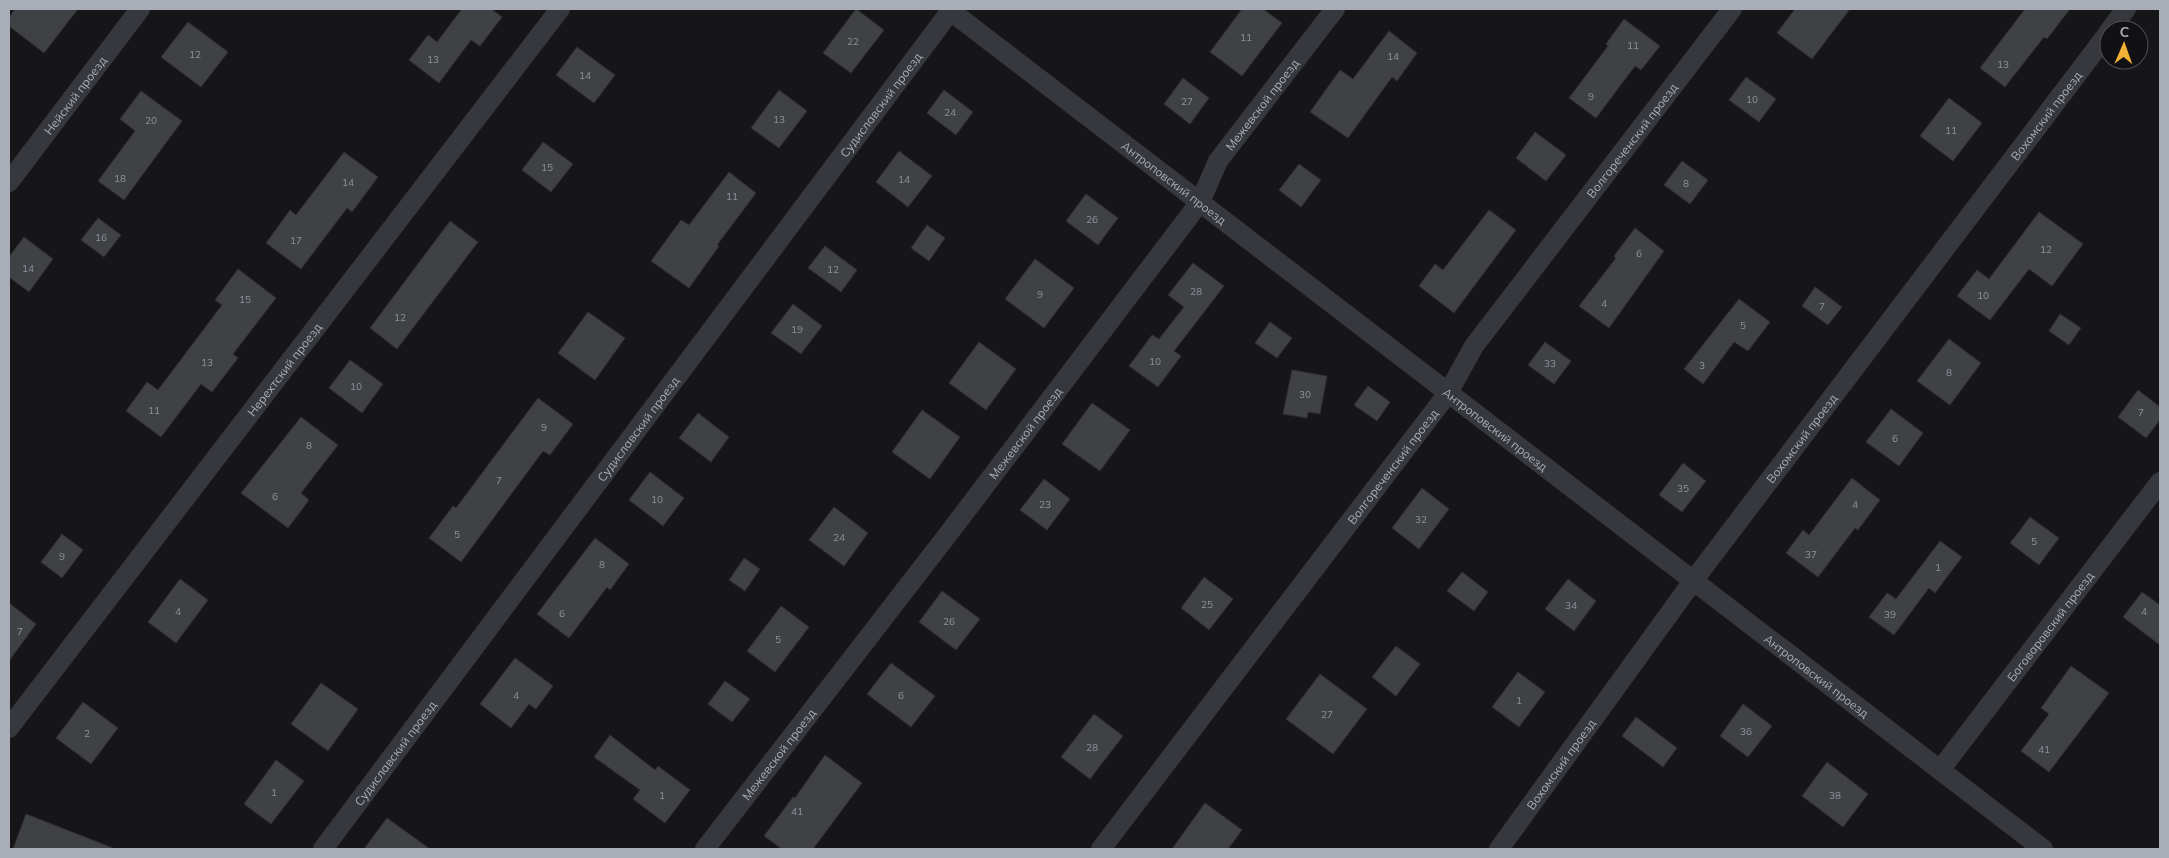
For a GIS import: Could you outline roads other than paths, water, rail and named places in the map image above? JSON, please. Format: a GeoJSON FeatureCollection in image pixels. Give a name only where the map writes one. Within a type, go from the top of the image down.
{"type":"FeatureCollection","features":[{"type":"Feature","properties":{"kind":"street","name":"Нейский проезд"},"geometry":{"type":"LineString","coordinates":[[9,182],[140,9]]}},
{"type":"Feature","properties":{"kind":"street","name":"Нерехтский проезд"},"geometry":{"type":"LineString","coordinates":[[9,728],[560,9]]}},
{"type":"Feature","properties":{"kind":"street","name":"Антроповский проезд"},"geometry":{"type":"LineString","coordinates":[[950,9],[2043,849]]}},
{"type":"Feature","properties":{"kind":"street","name":"Судиславский проезд"},"geometry":{"type":"LineString","coordinates":[[323,849],[950,9]]}},
{"type":"Feature","properties":{"kind":"street","name":"Межевской проезд"},"geometry":{"type":"LineString","coordinates":[[705,849],[943,541],[1200,202],[1218,161],[1335,9]]}},
{"type":"Feature","properties":{"kind":"street","name":"Волгореченский проезд"},"geometry":{"type":"LineString","coordinates":[[1101,849],[1448,393],[1474,346],[1732,9]]}},
{"type":"Feature","properties":{"kind":"street","name":"Вохомский проезд"},"geometry":{"type":"LineString","coordinates":[[2118,20],[2126,9]]}},
{"type":"Feature","properties":{"kind":"street","name":"Вохомский проезд"},"geometry":{"type":"LineString","coordinates":[[1500,849],[1693,580],[2099,45]]}},
{"type":"Feature","properties":{"kind":"street","name":"Боговаровский проезд"},"geometry":{"type":"LineString","coordinates":[[1940,770],[2160,482]]}}]}
